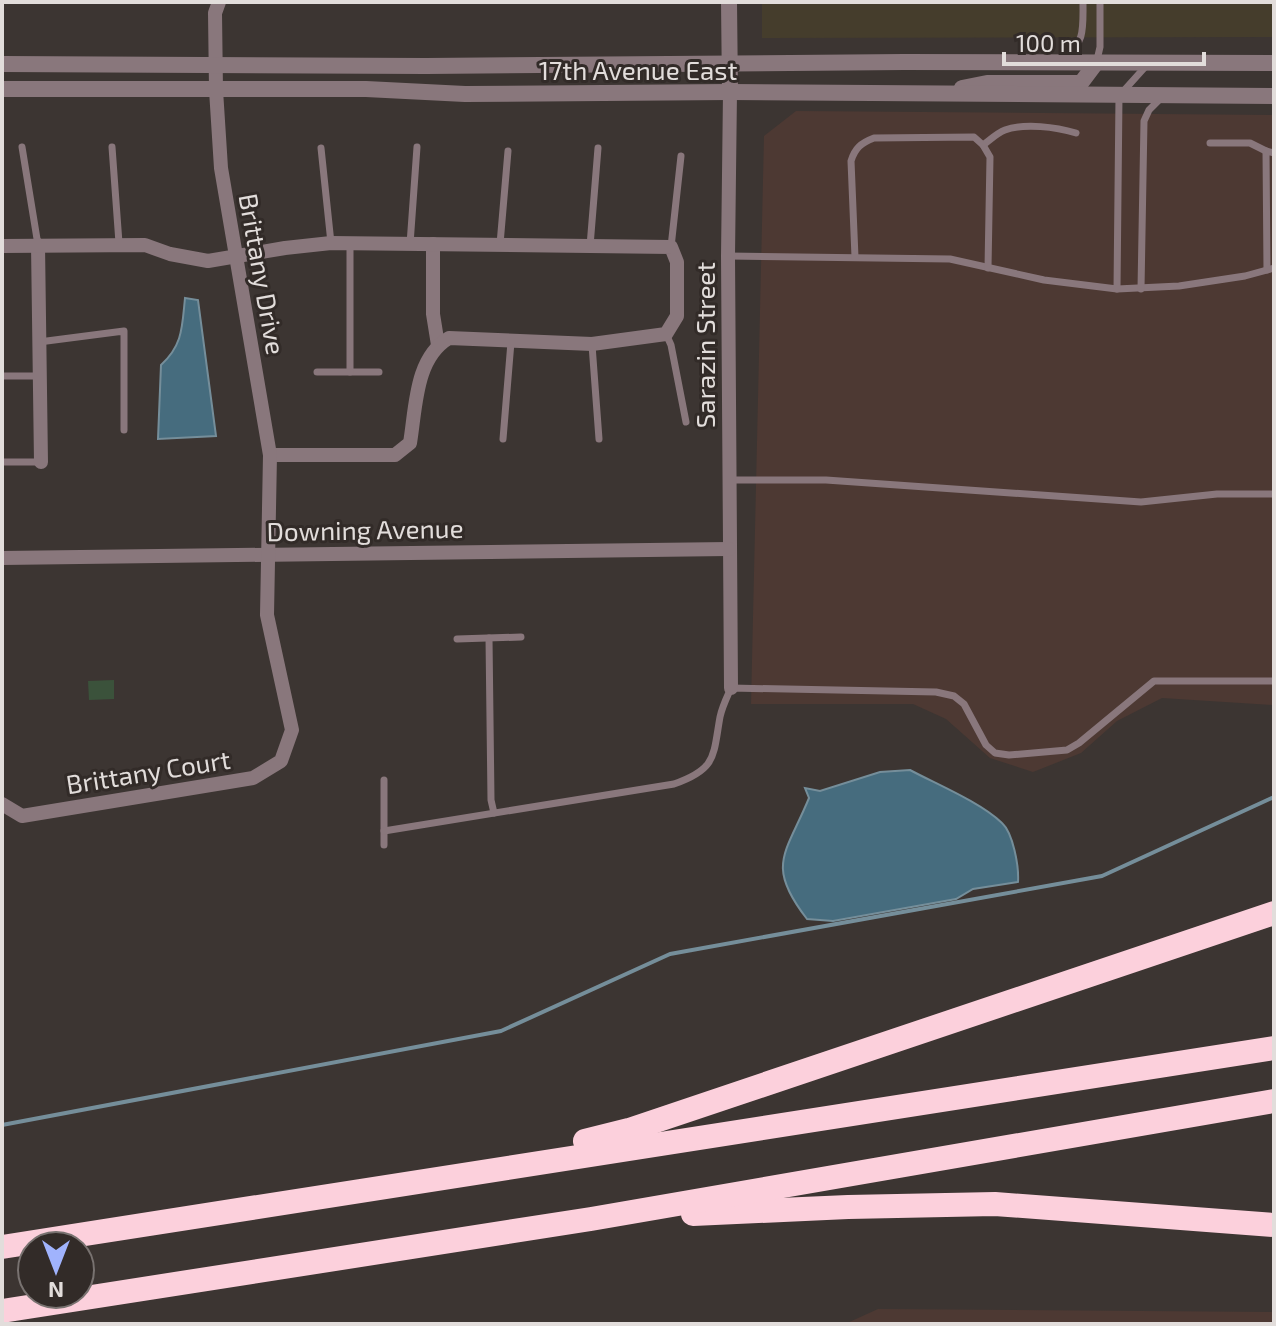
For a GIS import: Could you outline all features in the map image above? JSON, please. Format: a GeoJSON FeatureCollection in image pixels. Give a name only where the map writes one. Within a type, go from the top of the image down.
{"type":"FeatureCollection","features":[{"type":"Feature","properties":{"kind":"highway"},"geometry":{"type":"LineString","coordinates":[[291,1200],[501,1162],[629,1130],[1274,913]]}},
{"type":"Feature","properties":{"kind":"highway"},"geometry":{"type":"LineString","coordinates":[[2,1247],[1274,1048]]}},
{"type":"Feature","properties":{"kind":"highway"},"geometry":{"type":"LineString","coordinates":[[2,1311],[591,1219],[1274,1101]]}},
{"type":"Feature","properties":{"kind":"highway"},"geometry":{"type":"LineString","coordinates":[[591,1219],[848,1207],[995,1204],[1274,1225]]}},
{"type":"Feature","properties":{"kind":"street","name":"Brittany Drive"},"geometry":{"type":"LineString","coordinates":[[219,2],[215,13],[221,168],[270,455],[267,554]]}},
{"type":"Feature","properties":{"kind":"street","name":"Sarazin Street"},"geometry":{"type":"LineString","coordinates":[[729,2],[731,688]]}},
{"type":"Feature","properties":{"kind":"street"},"geometry":{"type":"LineString","coordinates":[[929,94],[987,83],[1081,83],[1096,63]]}},
{"type":"Feature","properties":{"kind":"street","name":"17th Avenue East"},"geometry":{"type":"LineString","coordinates":[[2,64],[1274,63]]}},
{"type":"Feature","properties":{"kind":"street","name":"17th Avenue East"},"geometry":{"type":"LineString","coordinates":[[2,89],[366,89],[465,94],[730,92],[1274,96]]}},
{"type":"Feature","properties":{"kind":"street"},"geometry":{"type":"LineString","coordinates":[[2,246],[119,243],[145,245],[170,254],[208,261],[331,243],[671,247],[677,262],[677,316],[666,334],[592,344],[449,338],[430,353],[422,372],[410,443],[395,455],[270,455]]}},
{"type":"Feature","properties":{"kind":"street"},"geometry":{"type":"LineString","coordinates":[[433,244],[433,314],[438,345]]}},
{"type":"Feature","properties":{"kind":"street"},"geometry":{"type":"LineString","coordinates":[[38,245],[41,462]]}},
{"type":"Feature","properties":{"kind":"street","name":"Downing Avenue"},"geometry":{"type":"LineString","coordinates":[[2,558],[729,549]]}},
{"type":"Feature","properties":{"kind":"street","name":"Brittany Court"},"geometry":{"type":"LineString","coordinates":[[2,804],[22,816],[253,778],[281,761],[292,730],[267,615],[267,554]]}},
{"type":"Feature","properties":{"kind":"lane"},"geometry":{"type":"LineString","coordinates":[[1062,63],[1078,46],[1083,34],[1083,2]]}},
{"type":"Feature","properties":{"kind":"lane"},"geometry":{"type":"LineString","coordinates":[[1096,63],[1100,47],[1100,2]]}},
{"type":"Feature","properties":{"kind":"lane"},"geometry":{"type":"LineString","coordinates":[[1117,289],[1119,96],[1150,61]]}},
{"type":"Feature","properties":{"kind":"lane"},"geometry":{"type":"LineString","coordinates":[[1141,289],[1144,121],[1149,110],[1163,96]]}},
{"type":"Feature","properties":{"kind":"lane"},"geometry":{"type":"LineString","coordinates":[[983,145],[999,133],[1019,127],[1062,128],[1076,133]]}},
{"type":"Feature","properties":{"kind":"lane"},"geometry":{"type":"LineString","coordinates":[[855,257],[851,161],[854,151],[863,142],[874,138],[974,137],[990,157],[988,268]]}},
{"type":"Feature","properties":{"kind":"lane"},"geometry":{"type":"LineString","coordinates":[[728,256],[950,259],[1044,280],[1117,289],[1141,289],[1245,276],[1271,269],[1270,152],[1250,143],[1210,143]]}},
{"type":"Feature","properties":{"kind":"lane"},"geometry":{"type":"LineString","coordinates":[[22,147],[38,245]]}},
{"type":"Feature","properties":{"kind":"lane"},"geometry":{"type":"LineString","coordinates":[[112,147],[119,243]]}},
{"type":"Feature","properties":{"kind":"lane"},"geometry":{"type":"LineString","coordinates":[[410,244],[417,147]]}},
{"type":"Feature","properties":{"kind":"lane"},"geometry":{"type":"LineString","coordinates":[[321,148],[331,243]]}},
{"type":"Feature","properties":{"kind":"lane"},"geometry":{"type":"LineString","coordinates":[[590,246],[598,148]]}},
{"type":"Feature","properties":{"kind":"lane"},"geometry":{"type":"LineString","coordinates":[[500,245],[508,151]]}},
{"type":"Feature","properties":{"kind":"lane"},"geometry":{"type":"LineString","coordinates":[[671,247],[681,156]]}},
{"type":"Feature","properties":{"kind":"lane"},"geometry":{"type":"LineString","coordinates":[[350,243],[350,372]]}},
{"type":"Feature","properties":{"kind":"lane"},"geometry":{"type":"LineString","coordinates":[[39,342],[124,331],[124,430]]}},
{"type":"Feature","properties":{"kind":"lane"},"geometry":{"type":"LineString","coordinates":[[666,334],[671,345],[686,422]]}},
{"type":"Feature","properties":{"kind":"lane"},"geometry":{"type":"LineString","coordinates":[[503,439],[511,342]]}},
{"type":"Feature","properties":{"kind":"lane"},"geometry":{"type":"LineString","coordinates":[[592,344],[599,439]]}},
{"type":"Feature","properties":{"kind":"lane"},"geometry":{"type":"LineString","coordinates":[[317,372],[379,372]]}},
{"type":"Feature","properties":{"kind":"lane"},"geometry":{"type":"LineString","coordinates":[[2,376],[40,376]]}},
{"type":"Feature","properties":{"kind":"lane"},"geometry":{"type":"LineString","coordinates":[[2,462],[41,462]]}},
{"type":"Feature","properties":{"kind":"lane"},"geometry":{"type":"LineString","coordinates":[[729,480],[826,480],[1141,502],[1217,494],[1274,494]]}},
{"type":"Feature","properties":{"kind":"lane"},"geometry":{"type":"LineString","coordinates":[[457,639],[521,637]]}},
{"type":"Feature","properties":{"kind":"lane"},"geometry":{"type":"LineString","coordinates":[[489,638],[491,800],[494,813]]}},
{"type":"Feature","properties":{"kind":"lane"},"geometry":{"type":"LineString","coordinates":[[384,831],[674,784],[691,778],[712,758],[717,746],[720,715],[731,688],[954,696],[964,704],[986,745],[995,753],[1009,755],[1067,750],[1154,681],[1274,681]]}},
{"type":"Feature","properties":{"kind":"lane"},"geometry":{"type":"LineString","coordinates":[[384,780],[384,845]]}},
{"type":"Feature","properties":{"kind":"shaded area"},"geometry":{"type":"Polygon","coordinates":[[[762,2],[1274,2],[1274,37],[762,38],[762,2]]]}},
{"type":"Feature","properties":{"kind":"shaded area"},"geometry":{"type":"Polygon","coordinates":[[[796,111],[1274,115],[1274,705],[1162,698],[1117,721],[1081,753],[1033,772],[990,758],[946,719],[913,704],[751,704],[764,136],[796,111]]]}},
{"type":"Feature","properties":{"kind":"shaded area"},"geometry":{"type":"Polygon","coordinates":[[[878,1309],[1274,1312],[1274,1324],[845,1324],[878,1309]]]}},
{"type":"Feature","properties":{"kind":"green space"},"geometry":{"type":"Polygon","coordinates":[[[114,680],[114,699],[89,700],[88,681],[114,680]]]}},
{"type":"Feature","properties":{"kind":"water"},"geometry":{"type":"Polygon","coordinates":[[[185,298],[198,300],[216,436],[158,439],[161,365],[177,343],[185,298]]]}},
{"type":"Feature","properties":{"kind":"water"},"geometry":{"type":"Polygon","coordinates":[[[910,770],[970,801],[1002,823],[1014,850],[1018,882],[973,889],[956,899],[833,921],[807,919],[794,901],[783,872],[787,847],[809,798],[805,788],[820,791],[880,772],[910,770]]]}},
{"type":"Feature","properties":{"kind":"waterway"},"geometry":{"type":"LineString","coordinates":[[2,1125],[501,1031],[670,954],[1102,876],[1274,797]]}}]}
